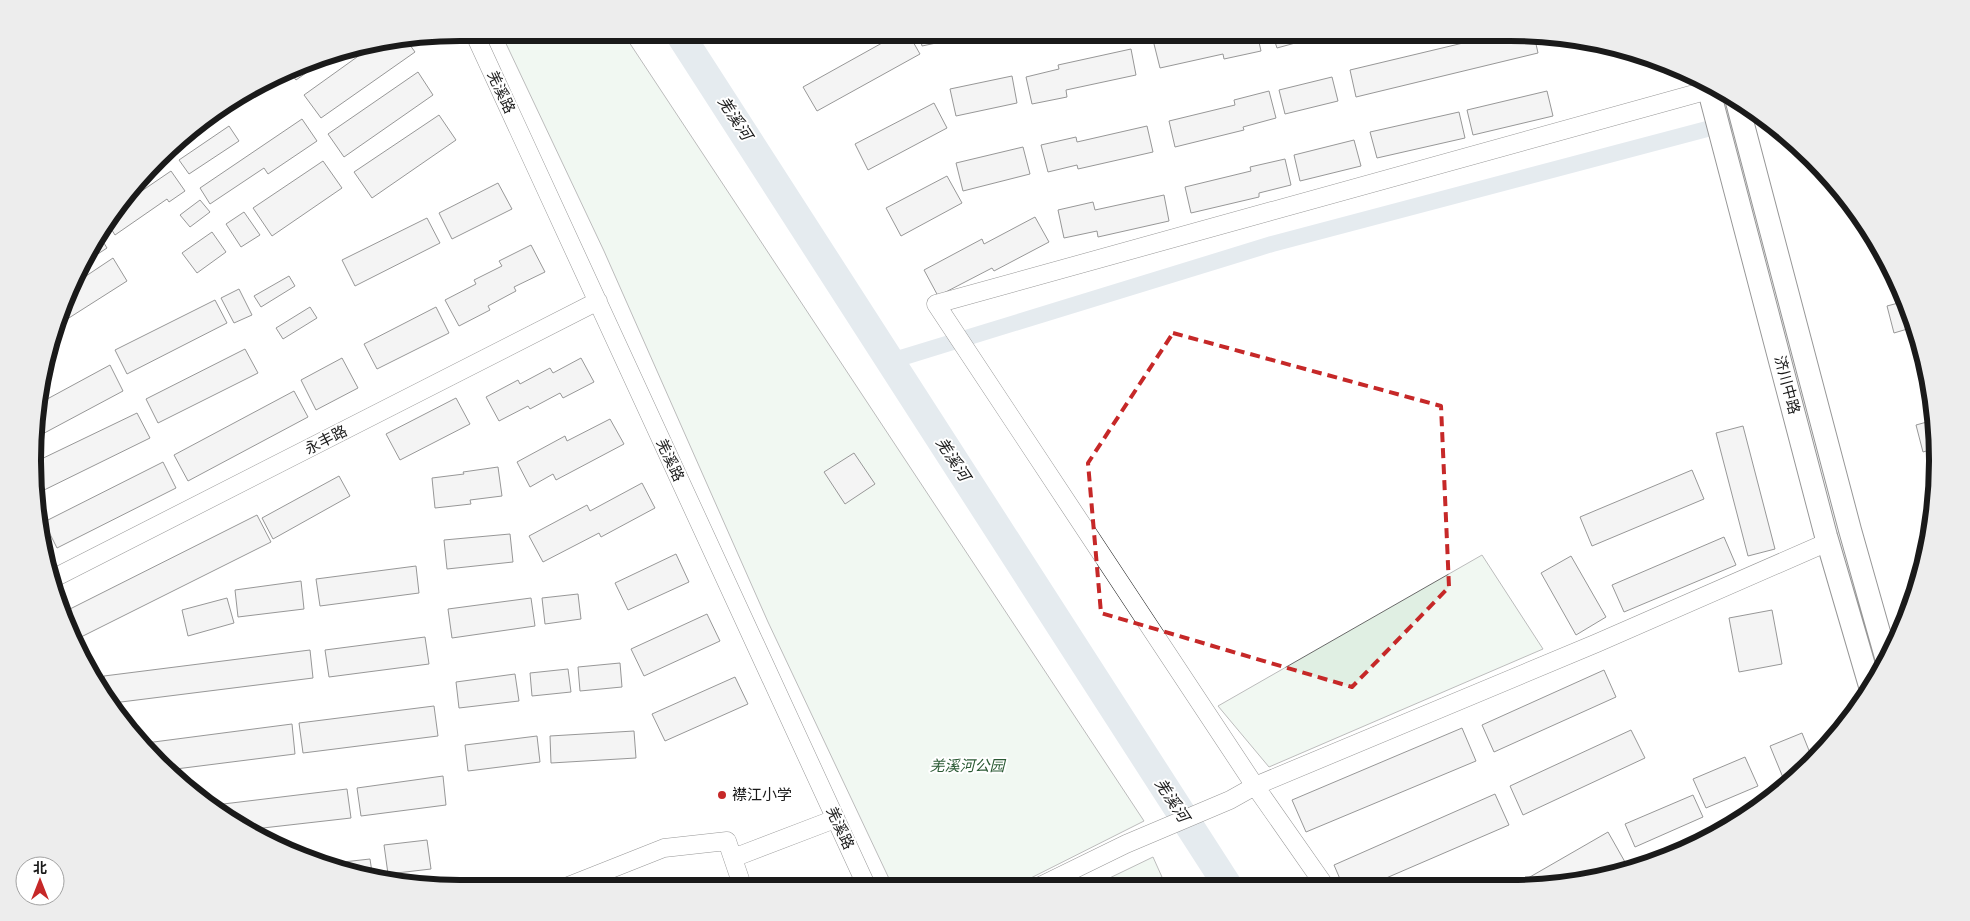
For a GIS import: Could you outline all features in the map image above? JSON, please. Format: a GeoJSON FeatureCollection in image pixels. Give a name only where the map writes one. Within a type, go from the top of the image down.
{"type":"FeatureCollection","features":[{"type":"Feature","properties":{"kind":"main road","name":"济川中路"},"geometry":{"type":"LineString","coordinates":[[1712,93],[1729,167],[1828,542],[1868,678]]}},
{"type":"Feature","properties":{"kind":"main road","name":"济川中路"},"geometry":{"type":"LineString","coordinates":[[1739,110],[1850,530],[1884,650]]}},
{"type":"Feature","properties":{"kind":"street","name":"羌溪路"},"geometry":{"type":"LineString","coordinates":[[478,41],[864,880]]}},
{"type":"Feature","properties":{"kind":"street"},"geometry":{"type":"LineString","coordinates":[[1321,880],[1255,786],[936,304],[1708,91]]}},
{"type":"Feature","properties":{"kind":"street","name":"永丰路"},"geometry":{"type":"LineString","coordinates":[[58,576],[598,301]]}},
{"type":"Feature","properties":{"kind":"street"},"geometry":{"type":"LineString","coordinates":[[1051,880],[1126,844],[1230,800],[1255,786],[1597,643],[1828,542]]}},
{"type":"Feature","properties":{"kind":"street"},"geometry":{"type":"LineString","coordinates":[[732,858],[836,819]]}},
{"type":"Feature","properties":{"kind":"street"},"geometry":{"type":"LineString","coordinates":[[583,880],[664,848],[726,841],[740,880]]}},
{"type":"Feature","properties":{"kind":"highlighted area"},"geometry":{"type":"Polygon","coordinates":[[[1173,333],[1441,406],[1449,587],[1352,687],[1101,613],[1088,463],[1173,333]]]}},
{"type":"Feature","properties":{"kind":"green space","name":"羌溪河公园"},"geometry":{"type":"Polygon","coordinates":[[[505,41],[628,41],[1144,821],[1027,880],[890,880],[768,622],[604,251],[505,41]]]}},
{"type":"Feature","properties":{"kind":"green space"},"geometry":{"type":"Polygon","coordinates":[[[1482,555],[1543,649],[1269,767],[1218,706],[1482,555]]]}},
{"type":"Feature","properties":{"kind":"green space"},"geometry":{"type":"Polygon","coordinates":[[[1153,857],[1163,880],[1105,880],[1153,857]]]}},
{"type":"Feature","properties":{"kind":"building"},"geometry":{"type":"Polygon","coordinates":[[[886,41],[913,41],[920,54],[817,111],[803,87],[886,41]]]}},
{"type":"Feature","properties":{"kind":"building"},"geometry":{"type":"Polygon","coordinates":[[[921,41],[945,41],[922,46],[921,41]]]}},
{"type":"Feature","properties":{"kind":"building"},"geometry":{"type":"Polygon","coordinates":[[[1153,41],[1259,41],[1261,51],[1224,59],[1223,54],[1160,68],[1153,41]]]}},
{"type":"Feature","properties":{"kind":"building"},"geometry":{"type":"Polygon","coordinates":[[[1275,41],[1302,41],[1277,48],[1275,41]]]}},
{"type":"Feature","properties":{"kind":"building"},"geometry":{"type":"Polygon","coordinates":[[[1471,41],[1536,42],[1538,53],[1356,97],[1350,70],[1471,41]]]}},
{"type":"Feature","properties":{"kind":"building"},"geometry":{"type":"Polygon","coordinates":[[[410,45],[415,52],[321,118],[304,95],[362,53],[410,45]]]}},
{"type":"Feature","properties":{"kind":"building"},"geometry":{"type":"Polygon","coordinates":[[[1131,49],[1136,75],[1066,90],[1067,97],[1032,104],[1026,77],[1059,69],[1058,65],[1131,49]]]}},
{"type":"Feature","properties":{"kind":"building"},"geometry":{"type":"Polygon","coordinates":[[[313,68],[296,80],[293,76],[313,68]]]}},
{"type":"Feature","properties":{"kind":"building"},"geometry":{"type":"Polygon","coordinates":[[[418,72],[433,95],[344,157],[328,134],[418,72]]]}},
{"type":"Feature","properties":{"kind":"building"},"geometry":{"type":"Polygon","coordinates":[[[1012,76],[1017,103],[956,116],[950,89],[1012,76]]]}},
{"type":"Feature","properties":{"kind":"building"},"geometry":{"type":"Polygon","coordinates":[[[1332,77],[1338,101],[1285,114],[1279,90],[1332,77]]]}},
{"type":"Feature","properties":{"kind":"building"},"geometry":{"type":"Polygon","coordinates":[[[1269,91],[1276,118],[1243,127],[1244,130],[1175,147],[1169,121],[1235,105],[1234,100],[1269,91]]]}},
{"type":"Feature","properties":{"kind":"building"},"geometry":{"type":"Polygon","coordinates":[[[1547,91],[1553,116],[1473,135],[1467,110],[1547,91]]]}},
{"type":"Feature","properties":{"kind":"building"},"geometry":{"type":"Polygon","coordinates":[[[934,103],[947,128],[868,170],[855,144],[934,103]]]}},
{"type":"Feature","properties":{"kind":"building"},"geometry":{"type":"Polygon","coordinates":[[[1459,112],[1465,138],[1377,158],[1370,132],[1459,112]]]}},
{"type":"Feature","properties":{"kind":"building"},"geometry":{"type":"Polygon","coordinates":[[[439,115],[456,140],[372,198],[354,172],[439,115]]]}},
{"type":"Feature","properties":{"kind":"building"},"geometry":{"type":"Polygon","coordinates":[[[302,119],[317,141],[268,174],[264,168],[210,204],[200,188],[302,119]]]}},
{"type":"Feature","properties":{"kind":"building"},"geometry":{"type":"Polygon","coordinates":[[[229,126],[239,141],[189,174],[179,160],[229,126]]]}},
{"type":"Feature","properties":{"kind":"building"},"geometry":{"type":"Polygon","coordinates":[[[1147,126],[1153,152],[1078,169],[1077,165],[1048,172],[1041,145],[1076,137],[1077,142],[1147,126]]]}},
{"type":"Feature","properties":{"kind":"building"},"geometry":{"type":"Polygon","coordinates":[[[1354,140],[1361,166],[1300,181],[1294,155],[1354,140]]]}},
{"type":"Feature","properties":{"kind":"building"},"geometry":{"type":"Polygon","coordinates":[[[1023,147],[1030,174],[963,191],[956,163],[1023,147]]]}},
{"type":"Feature","properties":{"kind":"building"},"geometry":{"type":"Polygon","coordinates":[[[1285,159],[1291,185],[1259,193],[1259,197],[1191,213],[1185,187],[1251,171],[1250,167],[1285,159]]]}},
{"type":"Feature","properties":{"kind":"building"},"geometry":{"type":"Polygon","coordinates":[[[323,161],[342,188],[272,236],[253,208],[323,161]]]}},
{"type":"Feature","properties":{"kind":"building"},"geometry":{"type":"Polygon","coordinates":[[[171,171],[185,191],[169,202],[167,199],[115,235],[111,229],[136,195],[171,171]]]}},
{"type":"Feature","properties":{"kind":"building"},"geometry":{"type":"Polygon","coordinates":[[[947,176],[962,203],[901,236],[886,208],[947,176]]]}},
{"type":"Feature","properties":{"kind":"building"},"geometry":{"type":"Polygon","coordinates":[[[498,183],[512,209],[452,239],[439,213],[498,183]]]}},
{"type":"Feature","properties":{"kind":"building"},"geometry":{"type":"Polygon","coordinates":[[[1164,195],[1169,221],[1098,237],[1097,231],[1064,238],[1058,210],[1093,202],[1095,210],[1164,195]]]}},
{"type":"Feature","properties":{"kind":"building"},"geometry":{"type":"Polygon","coordinates":[[[200,200],[210,212],[190,227],[180,215],[200,200]]]}},
{"type":"Feature","properties":{"kind":"building"},"geometry":{"type":"Polygon","coordinates":[[[244,212],[260,235],[241,247],[226,224],[244,212]]]}},
{"type":"Feature","properties":{"kind":"building"},"geometry":{"type":"Polygon","coordinates":[[[1035,217],[1049,242],[994,271],[992,268],[938,296],[924,270],[982,239],[984,244],[1035,217]]]}},
{"type":"Feature","properties":{"kind":"building"},"geometry":{"type":"Polygon","coordinates":[[[427,218],[440,243],[355,286],[342,260],[427,218]]]}},
{"type":"Feature","properties":{"kind":"building"},"geometry":{"type":"Polygon","coordinates":[[[212,232],[226,252],[197,273],[182,253],[212,232]]]}},
{"type":"Feature","properties":{"kind":"building"},"geometry":{"type":"Polygon","coordinates":[[[103,242],[107,248],[94,256],[103,242]]]}},
{"type":"Feature","properties":{"kind":"building"},"geometry":{"type":"Polygon","coordinates":[[[531,245],[545,272],[514,287],[516,291],[488,306],[490,310],[459,326],[445,300],[476,284],[474,280],[502,266],[499,261],[531,245]]]}},
{"type":"Feature","properties":{"kind":"building"},"geometry":{"type":"Polygon","coordinates":[[[113,258],[127,281],[65,320],[73,300],[83,278],[113,258]]]}},
{"type":"Feature","properties":{"kind":"building"},"geometry":{"type":"Polygon","coordinates":[[[289,276],[295,286],[261,307],[254,296],[289,276]]]}},
{"type":"Feature","properties":{"kind":"building"},"geometry":{"type":"Polygon","coordinates":[[[239,289],[252,315],[234,323],[221,298],[239,289]]]}},
{"type":"Feature","properties":{"kind":"building"},"geometry":{"type":"Polygon","coordinates":[[[215,300],[227,323],[127,374],[115,350],[215,300]]]}},
{"type":"Feature","properties":{"kind":"building"},"geometry":{"type":"Polygon","coordinates":[[[1898,303],[1908,329],[1894,333],[1887,306],[1898,303]]]}},
{"type":"Feature","properties":{"kind":"building"},"geometry":{"type":"Polygon","coordinates":[[[310,307],[317,318],[283,339],[276,328],[310,307]]]}},
{"type":"Feature","properties":{"kind":"building"},"geometry":{"type":"Polygon","coordinates":[[[436,307],[449,333],[377,369],[364,344],[436,307]]]}},
{"type":"Feature","properties":{"kind":"building"},"geometry":{"type":"Polygon","coordinates":[[[245,349],[258,373],[158,423],[146,399],[245,349]]]}},
{"type":"Feature","properties":{"kind":"building"},"geometry":{"type":"Polygon","coordinates":[[[342,358],[358,388],[316,410],[301,380],[342,358]]]}},
{"type":"Feature","properties":{"kind":"building"},"geometry":{"type":"Polygon","coordinates":[[[581,358],[594,382],[563,398],[560,393],[530,409],[528,406],[499,421],[486,397],[518,380],[520,384],[550,368],[553,373],[581,358]]]}},
{"type":"Feature","properties":{"kind":"building"},"geometry":{"type":"Polygon","coordinates":[[[110,365],[123,391],[42,434],[46,400],[110,365]]]}},
{"type":"Feature","properties":{"kind":"building"},"geometry":{"type":"Polygon","coordinates":[[[294,391],[308,417],[188,481],[174,455],[294,391]]]}},
{"type":"Feature","properties":{"kind":"building"},"geometry":{"type":"Polygon","coordinates":[[[456,398],[470,424],[400,460],[386,434],[456,398]]]}},
{"type":"Feature","properties":{"kind":"building"},"geometry":{"type":"Polygon","coordinates":[[[137,413],[150,438],[42,491],[41,459],[137,413]]]}},
{"type":"Feature","properties":{"kind":"building"},"geometry":{"type":"Polygon","coordinates":[[[610,419],[624,444],[556,480],[553,474],[530,487],[517,462],[565,436],[567,441],[610,419]]]}},
{"type":"Feature","properties":{"kind":"building"},"geometry":{"type":"Polygon","coordinates":[[[1927,422],[1929,450],[1923,452],[1916,425],[1927,422]]]}},
{"type":"Feature","properties":{"kind":"building"},"geometry":{"type":"Polygon","coordinates":[[[1743,426],[1775,549],[1748,556],[1716,433],[1743,426]]]}},
{"type":"Feature","properties":{"kind":"building"},"geometry":{"type":"Polygon","coordinates":[[[854,453],[875,484],[845,504],[824,472],[854,453]]]}},
{"type":"Feature","properties":{"kind":"building"},"geometry":{"type":"Polygon","coordinates":[[[163,462],[176,488],[57,548],[47,528],[46,521],[163,462]]]}},
{"type":"Feature","properties":{"kind":"building"},"geometry":{"type":"Polygon","coordinates":[[[498,467],[502,496],[470,500],[471,504],[435,508],[432,478],[498,467]]]}},
{"type":"Feature","properties":{"kind":"building"},"geometry":{"type":"Polygon","coordinates":[[[1692,470],[1704,499],[1592,546],[1580,517],[1692,470]]]}},
{"type":"Feature","properties":{"kind":"building"},"geometry":{"type":"Polygon","coordinates":[[[339,476],[350,496],[273,539],[262,518],[339,476]]]}},
{"type":"Feature","properties":{"kind":"building"},"geometry":{"type":"Polygon","coordinates":[[[642,483],[655,508],[601,537],[599,533],[543,562],[529,536],[587,505],[590,511],[642,483]]]}},
{"type":"Feature","properties":{"kind":"building"},"geometry":{"type":"Polygon","coordinates":[[[257,515],[271,542],[80,637],[69,610],[257,515]]]}},
{"type":"Feature","properties":{"kind":"building"},"geometry":{"type":"Polygon","coordinates":[[[510,534],[513,562],[447,569],[444,540],[510,534]]]}},
{"type":"Feature","properties":{"kind":"building"},"geometry":{"type":"Polygon","coordinates":[[[1724,537],[1736,565],[1624,612],[1612,585],[1724,537]]]}},
{"type":"Feature","properties":{"kind":"building"},"geometry":{"type":"Polygon","coordinates":[[[676,554],[689,582],[628,610],[615,583],[676,554]]]}},
{"type":"Feature","properties":{"kind":"building"},"geometry":{"type":"Polygon","coordinates":[[[1571,556],[1606,617],[1576,635],[1541,573],[1571,556]]]}},
{"type":"Feature","properties":{"kind":"building"},"geometry":{"type":"Polygon","coordinates":[[[416,566],[419,593],[320,606],[316,579],[416,566]]]}},
{"type":"Feature","properties":{"kind":"building"},"geometry":{"type":"Polygon","coordinates":[[[301,581],[304,609],[238,617],[235,590],[301,581]]]}},
{"type":"Feature","properties":{"kind":"building"},"geometry":{"type":"Polygon","coordinates":[[[578,594],[581,619],[545,624],[542,598],[578,594]]]}},
{"type":"Feature","properties":{"kind":"building"},"geometry":{"type":"Polygon","coordinates":[[[227,598],[234,623],[188,636],[182,610],[227,598]]]}},
{"type":"Feature","properties":{"kind":"building"},"geometry":{"type":"Polygon","coordinates":[[[531,598],[535,626],[452,638],[448,609],[531,598]]]}},
{"type":"Feature","properties":{"kind":"building"},"geometry":{"type":"Polygon","coordinates":[[[1772,610],[1782,664],[1739,672],[1729,618],[1772,610]]]}},
{"type":"Feature","properties":{"kind":"building"},"geometry":{"type":"Polygon","coordinates":[[[707,614],[720,641],[644,676],[631,649],[707,614]]]}},
{"type":"Feature","properties":{"kind":"building"},"geometry":{"type":"Polygon","coordinates":[[[425,637],[429,664],[329,677],[325,650],[425,637]]]}},
{"type":"Feature","properties":{"kind":"building"},"geometry":{"type":"Polygon","coordinates":[[[310,650],[313,678],[118,702],[105,682],[104,676],[310,650]]]}},
{"type":"Feature","properties":{"kind":"building"},"geometry":{"type":"Polygon","coordinates":[[[620,663],[622,687],[580,691],[578,667],[620,663]]]}},
{"type":"Feature","properties":{"kind":"building"},"geometry":{"type":"Polygon","coordinates":[[[568,669],[571,692],[532,696],[530,673],[568,669]]]}},
{"type":"Feature","properties":{"kind":"building"},"geometry":{"type":"Polygon","coordinates":[[[1604,670],[1616,697],[1494,752],[1482,725],[1604,670]]]}},
{"type":"Feature","properties":{"kind":"building"},"geometry":{"type":"Polygon","coordinates":[[[515,674],[519,701],[459,708],[456,682],[515,674]]]}},
{"type":"Feature","properties":{"kind":"building"},"geometry":{"type":"Polygon","coordinates":[[[735,677],[748,704],[665,741],[652,714],[735,677]]]}},
{"type":"Feature","properties":{"kind":"building"},"geometry":{"type":"Polygon","coordinates":[[[434,706],[438,736],[303,753],[299,723],[434,706]]]}},
{"type":"Feature","properties":{"kind":"building"},"geometry":{"type":"Polygon","coordinates":[[[292,724],[295,754],[177,769],[150,742],[292,724]]]}},
{"type":"Feature","properties":{"kind":"building"},"geometry":{"type":"Polygon","coordinates":[[[1462,728],[1476,761],[1306,832],[1292,800],[1462,728]]]}},
{"type":"Feature","properties":{"kind":"building"},"geometry":{"type":"Polygon","coordinates":[[[1631,730],[1645,758],[1523,815],[1510,786],[1631,730]]]}},
{"type":"Feature","properties":{"kind":"building"},"geometry":{"type":"Polygon","coordinates":[[[634,731],[636,758],[551,763],[550,736],[634,731]]]}},
{"type":"Feature","properties":{"kind":"building"},"geometry":{"type":"Polygon","coordinates":[[[1802,733],[1810,753],[1783,778],[1770,746],[1802,733]]]}},
{"type":"Feature","properties":{"kind":"building"},"geometry":{"type":"Polygon","coordinates":[[[537,736],[540,762],[468,771],[465,745],[537,736]]]}},
{"type":"Feature","properties":{"kind":"building"},"geometry":{"type":"Polygon","coordinates":[[[1745,757],[1758,786],[1706,808],[1693,779],[1745,757]]]}},
{"type":"Feature","properties":{"kind":"building"},"geometry":{"type":"Polygon","coordinates":[[[443,776],[446,805],[361,816],[357,788],[443,776]]]}},
{"type":"Feature","properties":{"kind":"building"},"geometry":{"type":"Polygon","coordinates":[[[347,789],[351,818],[259,828],[221,804],[347,789]]]}},
{"type":"Feature","properties":{"kind":"building"},"geometry":{"type":"Polygon","coordinates":[[[1495,794],[1509,825],[1382,880],[1340,880],[1334,865],[1495,794]]]}},
{"type":"Feature","properties":{"kind":"building"},"geometry":{"type":"Polygon","coordinates":[[[1693,795],[1703,817],[1635,847],[1625,824],[1693,795]]]}},
{"type":"Feature","properties":{"kind":"building"},"geometry":{"type":"Polygon","coordinates":[[[1608,832],[1625,862],[1591,872],[1526,879],[1608,832]]]}},
{"type":"Feature","properties":{"kind":"building"},"geometry":{"type":"Polygon","coordinates":[[[427,840],[431,869],[388,873],[384,845],[427,840]]]}},
{"type":"Feature","properties":{"kind":"building"},"geometry":{"type":"Polygon","coordinates":[[[370,859],[372,870],[352,865],[341,862],[370,859]]]}},
{"type":"Feature","properties":{"kind":"waterway","name":"羌溪河"},"geometry":{"type":"LineString","coordinates":[[684,41],[1224,880]]}},
{"type":"Feature","properties":{"kind":"waterway"},"geometry":{"type":"LineString","coordinates":[[891,361],[1272,244],[1750,118]]}},
{"type":"Feature","properties":{"kind":"place","name":"襟江小学"},"geometry":{"type":"Point","coordinates":[722,795]}}]}
